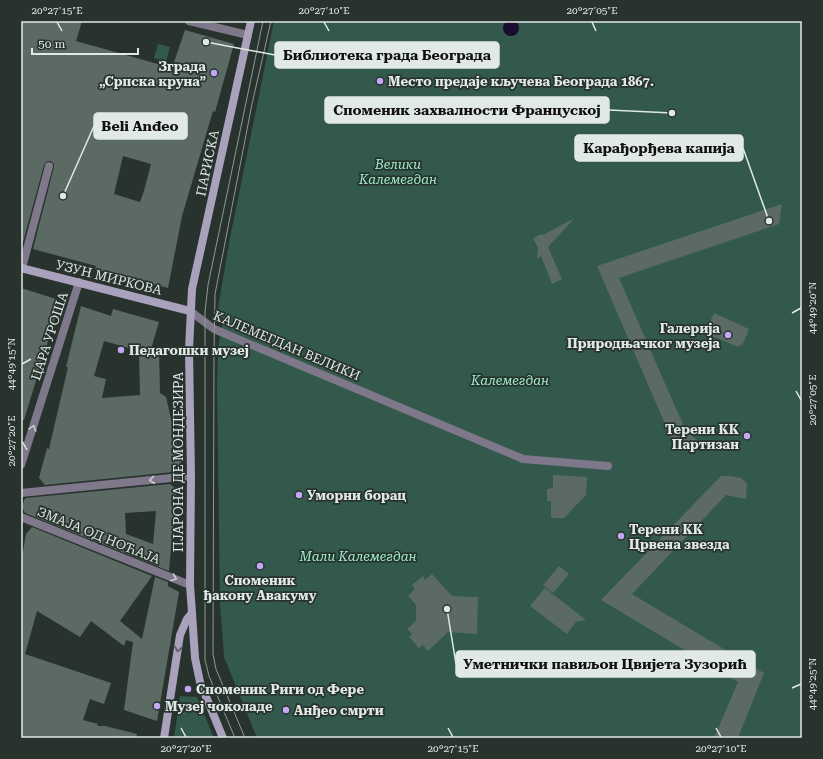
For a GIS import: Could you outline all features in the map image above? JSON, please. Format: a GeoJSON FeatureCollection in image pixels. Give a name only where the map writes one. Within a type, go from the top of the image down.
{"type":"FeatureCollection","features":[{"type":"Feature","properties":{"kind":"street"},"geometry":{"type":"LineString","coordinates":[[189,21],[248,35]]}},
{"type":"Feature","properties":{"kind":"street","name":"ПАРИСКА"},"geometry":{"type":"LineString","coordinates":[[190,311],[192,289],[251,21]]}},
{"type":"Feature","properties":{"kind":"street"},"geometry":{"type":"LineString","coordinates":[[22,268],[49,166]]}},
{"type":"Feature","properties":{"kind":"street","name":"УЗУН МИРКОВА"},"geometry":{"type":"LineString","coordinates":[[22,268],[190,311]]}},
{"type":"Feature","properties":{"kind":"street","name":"ЦАРА УРОША"},"geometry":{"type":"LineString","coordinates":[[21,465],[79,282]]}},
{"type":"Feature","properties":{"kind":"street","name":"КАЛЕМЕГДАН ВЕЛИКИ"},"geometry":{"type":"LineString","coordinates":[[190,311],[221,332],[523,459],[608,466]]}},
{"type":"Feature","properties":{"kind":"street","name":"ПЈАРОНА ДЕ МОНДЕЗИРА"},"geometry":{"type":"LineString","coordinates":[[190,311],[190,585],[195,658],[200,682],[223,738]]}},
{"type":"Feature","properties":{"kind":"street"},"geometry":{"type":"LineString","coordinates":[[21,493],[191,476]]}},
{"type":"Feature","properties":{"kind":"street","name":"ЗМАЈА ОД НОЋАЈА"},"geometry":{"type":"LineString","coordinates":[[21,516],[190,585]]}},
{"type":"Feature","properties":{"kind":"street"},"geometry":{"type":"LineString","coordinates":[[164,738],[180,635],[187,619],[192,613]]}},
{"type":"Feature","properties":{"kind":"green space","name":"Калемегдан"},"geometry":{"type":"Polygon","coordinates":[[[274,21],[802,21],[802,738],[257,738],[224,657],[220,604],[217,385],[218,347],[223,320],[217,312],[230,238],[274,21]]]}},
{"type":"Feature","properties":{"kind":"green space"},"geometry":{"type":"Polygon","coordinates":[[[158,44],[170,47],[166,62],[154,58],[158,44]]]}},
{"type":"Feature","properties":{"kind":"green space"},"geometry":{"type":"Polygon","coordinates":[[[180,696],[197,697],[214,738],[174,738],[180,696]]]}},
{"type":"Feature","properties":{"kind":"shaded area"},"geometry":{"type":"Polygon","coordinates":[[[511,20],[518,25],[519,28],[514,35],[511,36],[504,31],[503,28],[508,21],[511,20]]]}},
{"type":"Feature","properties":{"kind":"building"},"geometry":{"type":"Polygon","coordinates":[[[21,21],[82,21],[76,41],[172,68],[185,30],[234,44],[215,112],[213,111],[182,216],[168,288],[95,269],[96,266],[33,249],[54,167],[54,164],[51,161],[47,161],[44,165],[21,246],[21,21]],[[123,156],[114,194],[140,202],[151,164],[123,156]]]}},
{"type":"Feature","properties":{"kind":"building"},"geometry":{"type":"Polygon","coordinates":[[[782,204],[779,224],[619,278],[687,432],[697,440],[688,449],[679,441],[674,445],[597,266],[782,204]]]}},
{"type":"Feature","properties":{"kind":"building"},"geometry":{"type":"Polygon","coordinates":[[[573,219],[548,247],[562,279],[552,284],[541,256],[537,259],[538,248],[533,238],[542,234],[543,235],[573,219]]]}},
{"type":"Feature","properties":{"kind":"building"},"geometry":{"type":"Polygon","coordinates":[[[21,288],[56,299],[59,305],[24,420],[21,420],[21,288]]]}},
{"type":"Feature","properties":{"kind":"building"},"geometry":{"type":"Polygon","coordinates":[[[81,306],[111,316],[113,309],[159,322],[151,349],[159,349],[160,393],[166,397],[181,462],[180,466],[173,472],[45,485],[39,478],[47,448],[49,449],[68,367],[66,367],[81,306]],[[104,341],[94,376],[106,379],[102,398],[140,395],[139,351],[104,341]]]}},
{"type":"Feature","properties":{"kind":"building","name":"Галерија Природњачког музеја"},"geometry":{"type":"Polygon","coordinates":[[[714,313],[749,329],[742,346],[739,345],[738,347],[705,333],[714,313]]]}},
{"type":"Feature","properties":{"kind":"building"},"geometry":{"type":"Polygon","coordinates":[[[553,475],[587,477],[586,495],[564,518],[551,518],[551,501],[547,501],[547,489],[553,488],[553,475]]]}},
{"type":"Feature","properties":{"kind":"building"},"geometry":{"type":"Polygon","coordinates":[[[721,476],[741,478],[747,483],[746,499],[726,495],[632,594],[764,673],[738,738],[714,738],[738,682],[601,600],[721,476]]]}},
{"type":"Feature","properties":{"kind":"building"},"geometry":{"type":"Polygon","coordinates":[[[170,484],[176,491],[169,571],[25,513],[22,507],[26,498],[170,484]],[[156,511],[125,513],[126,534],[153,544],[156,511]]]}},
{"type":"Feature","properties":{"kind":"building"},"geometry":{"type":"Polygon","coordinates":[[[32,527],[152,576],[120,621],[142,639],[155,577],[168,582],[168,586],[179,592],[157,721],[124,710],[133,642],[126,640],[124,646],[91,621],[80,637],[37,611],[25,654],[111,683],[104,704],[90,699],[83,720],[98,724],[97,726],[105,726],[137,734],[136,738],[21,738],[21,563],[26,534],[32,527]]]}},
{"type":"Feature","properties":{"kind":"building"},"geometry":{"type":"Polygon","coordinates":[[[559,566],[569,574],[553,593],[543,585],[559,566]]]}},
{"type":"Feature","properties":{"kind":"building"},"geometry":{"type":"Polygon","coordinates":[[[432,574],[452,596],[478,597],[477,634],[448,632],[428,651],[423,645],[419,648],[409,637],[412,634],[407,629],[416,621],[416,605],[408,596],[415,589],[412,585],[423,576],[425,580],[432,574]]]}},
{"type":"Feature","properties":{"kind":"building"},"geometry":{"type":"Polygon","coordinates":[[[545,588],[586,620],[576,622],[567,634],[530,606],[545,588]]]}},
{"type":"Feature","properties":{"kind":"tram line"},"geometry":{"type":"LineString","coordinates":[[235,738],[209,676],[205,660],[205,312],[208,285],[263,21]]}},
{"type":"Feature","properties":{"kind":"tram line"},"geometry":{"type":"LineString","coordinates":[[245,738],[216,669],[213,654],[215,294],[252,104],[271,21]]}},
{"type":"Feature","properties":{"kind":"place","name":"Библиотека града Београда"},"geometry":{"type":"Point","coordinates":[206,42]}},
{"type":"Feature","properties":{"kind":"place","name":"Зграда „Српска круна”"},"geometry":{"type":"Point","coordinates":[214,73]}},
{"type":"Feature","properties":{"kind":"place","name":"Место предаје кључева Београда 1867."},"geometry":{"type":"Point","coordinates":[380,81]}},
{"type":"Feature","properties":{"kind":"place","name":"Споменик захвалности Француској"},"geometry":{"type":"Point","coordinates":[672,113]}},
{"type":"Feature","properties":{"kind":"place","name":"Beli Anđeo"},"geometry":{"type":"Point","coordinates":[63,196]}},
{"type":"Feature","properties":{"kind":"place","name":"Карађорђева капија"},"geometry":{"type":"Point","coordinates":[769,221]}},
{"type":"Feature","properties":{"kind":"place","name":"Галерија Природњачког музеја"},"geometry":{"type":"Point","coordinates":[728,335]}},
{"type":"Feature","properties":{"kind":"place","name":"Педагошки музеј"},"geometry":{"type":"Point","coordinates":[121,350]}},
{"type":"Feature","properties":{"kind":"place","name":"Терени КК Партизан"},"geometry":{"type":"Point","coordinates":[747,436]}},
{"type":"Feature","properties":{"kind":"place","name":"Уморни борац"},"geometry":{"type":"Point","coordinates":[299,495]}},
{"type":"Feature","properties":{"kind":"place","name":"Терени КК Црвена звезда"},"geometry":{"type":"Point","coordinates":[621,536]}},
{"type":"Feature","properties":{"kind":"place","name":"Споменик ђакону Авакуму"},"geometry":{"type":"Point","coordinates":[260,566]}},
{"type":"Feature","properties":{"kind":"place","name":"Уметнички павиљон Цвијета Зузорић"},"geometry":{"type":"Point","coordinates":[447,609]}},
{"type":"Feature","properties":{"kind":"place","name":"Споменик Риги од Фере"},"geometry":{"type":"Point","coordinates":[188,689]}},
{"type":"Feature","properties":{"kind":"place","name":"Музеј чоколаде"},"geometry":{"type":"Point","coordinates":[157,706]}},
{"type":"Feature","properties":{"kind":"place","name":"Анђео смрти"},"geometry":{"type":"Point","coordinates":[286,710]}},
{"type":"Feature","properties":{"kind":"park label","name":"Велики Калемегдан"},"geometry":{"type":"Point","coordinates":[398,172]}},
{"type":"Feature","properties":{"kind":"park label","name":"Мали Калемегдан"},"geometry":{"type":"Point","coordinates":[358,556]}}]}
